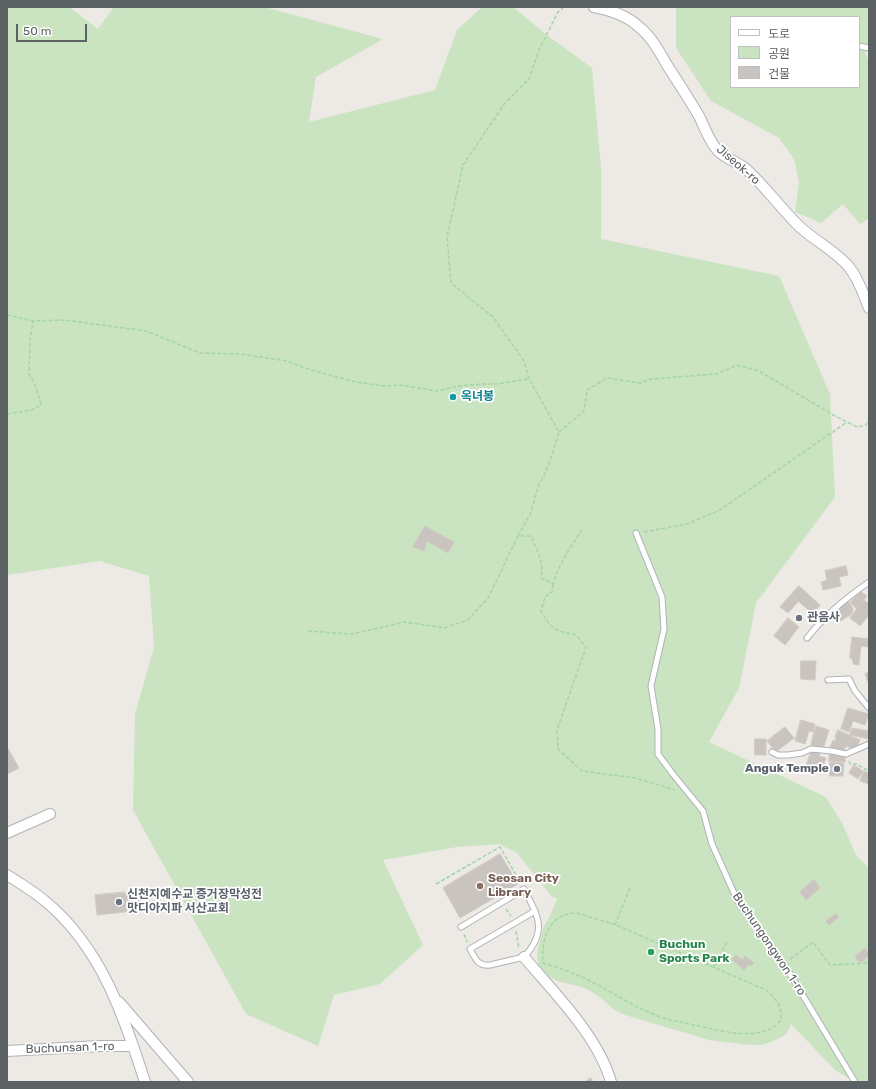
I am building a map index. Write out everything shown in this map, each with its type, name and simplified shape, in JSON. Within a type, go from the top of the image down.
[{"type":"street","name":"Jiseok-ro","points":[[594,7],[621,15],[647,34],[683,88],[700,118],[710,140],[718,150],[728,158],[744,167],[754,176],[778,205],[801,227],[840,258],[855,276],[869,308]]},
{"type":"street","points":[[7,833],[50,814]]},
{"type":"street","name":"Buchunsan 1-ro","points":[[7,875],[46,901],[71,926],[90,951],[114,996],[145,1082]]},
{"type":"street","points":[[524,957],[590,1038],[601,1055],[611,1082]]},
{"type":"street","name":"Buchunsan 1-ro","points":[[114,996],[188,1082]]},
{"type":"street","name":"Buchunsan 1-ro","points":[[7,1051],[100,1046],[133,1046]]},
{"type":"lane","name":"Buchungongwon 1-ro","points":[[636,533],[662,597],[664,629],[651,686],[658,729],[658,754],[703,811],[712,844],[738,902],[784,964],[855,1082]]},
{"type":"lane","points":[[807,638],[818,623],[834,608],[869,582]]},
{"type":"lane","points":[[828,680],[849,679],[855,691],[869,708]]},
{"type":"lane","points":[[772,752],[778,755],[788,755],[802,753],[811,749],[846,754],[869,744]]},
{"type":"lane","points":[[461,927],[524,889],[535,911],[540,925],[533,946],[524,957],[485,966],[477,961],[470,948],[535,911]]},
{"type":"path","points":[[559,432],[529,379],[524,361],[493,316],[451,283],[447,237],[463,165],[505,103],[529,79],[539,50],[558,12],[564,7]]},
{"type":"path","points":[[7,315],[33,321],[65,320],[146,331],[200,353],[241,354],[286,361],[311,370],[356,382],[383,386],[400,385],[436,391],[459,386],[497,384],[529,379]]},
{"type":"path","points":[[7,414],[32,410],[41,405],[36,387],[29,374],[30,341],[33,321]]},
{"type":"path","points":[[308,631],[351,634],[405,622],[444,628],[468,620],[488,598],[531,512],[539,484],[544,476],[559,432],[584,411],[587,390],[607,378],[640,383],[651,379],[716,374],[737,365],[759,371],[847,422],[857,426],[866,425],[869,418]]},
{"type":"path","points":[[636,533],[687,524],[720,510],[847,422]]},
{"type":"path","points":[[582,530],[569,549],[557,571],[552,592],[545,597],[541,611],[549,624],[559,631],[576,635],[586,647],[557,730],[558,750],[582,771],[636,778],[689,794]]},
{"type":"path","points":[[518,536],[531,536],[540,555],[542,567],[540,578],[553,584]]},
{"type":"path","points":[[849,753],[848,761],[850,764],[856,764],[869,771]]},
{"type":"path","points":[[436,884],[500,847],[524,889]]},
{"type":"path","points":[[615,925],[630,888]]},
{"type":"path","points":[[502,902],[514,923],[519,950],[524,957]]},
{"type":"path","points":[[577,913],[615,925],[758,986],[771,994],[777,1002],[781,1020],[778,1024],[764,1031],[743,1034],[731,1033],[663,1018],[644,1010],[579,975],[543,963],[542,953],[545,936],[552,923],[562,916],[577,913]]},
{"type":"path","points":[[461,927],[470,948]]},
{"type":"path","points":[[714,967],[728,940]]},
{"type":"path","points":[[784,964],[813,942],[830,965],[869,963]]},
{"type":"green space","points":[[7,7],[69,7],[98,29],[114,7],[264,7],[383,39],[316,77],[309,122],[435,90],[457,30],[482,7],[513,7],[547,35],[592,68],[601,168],[601,239],[779,276],[830,394],[835,497],[756,603],[739,688],[709,742],[826,797],[842,823],[856,855],[869,868],[869,1082],[855,1082],[835,1070],[791,1024],[784,1036],[762,1045],[749,1045],[709,1040],[625,1015],[613,1009],[590,991],[581,987],[557,981],[544,974],[539,969],[537,956],[538,948],[544,926],[557,899],[552,897],[517,853],[499,844],[457,847],[383,860],[423,945],[380,984],[334,995],[318,1046],[246,1014],[133,810],[135,714],[154,647],[149,576],[100,561],[7,575]]},
{"type":"green space","points":[[676,7],[869,7],[869,49],[865,53],[869,61],[869,218],[860,224],[843,204],[821,223],[795,212],[799,182],[794,159],[779,138],[711,101],[676,48]]},
{"type":"building","points":[[425,526],[454,542],[448,553],[427,541],[424,551],[413,547]]},
{"type":"building","points":[[846,566],[848,575],[839,577],[841,586],[823,590],[821,582],[827,580],[825,571]]},
{"type":"building","points":[[799,586],[820,605],[813,614],[791,595]]},
{"type":"building","points":[[860,591],[867,596],[857,609],[850,603]]},
{"type":"building","points":[[791,595],[798,602],[788,613],[780,607]]},
{"type":"building","points":[[864,600],[869,604],[869,615],[860,626],[850,618]]},
{"type":"building","points":[[848,601],[853,609],[852,614],[837,623],[830,612]]},
{"type":"building","points":[[788,618],[799,627],[785,645],[774,636]]},
{"type":"building","points":[[852,637],[869,639],[869,647],[861,646],[859,665],[853,664],[852,659],[850,658]]},
{"type":"building","points":[[801,661],[816,661],[815,680],[801,679]]},
{"type":"building","points":[[869,672],[869,685],[865,674]]},
{"type":"building","points":[[848,708],[869,714],[865,725],[853,721],[849,732],[841,729]]},
{"type":"building","points":[[801,720],[815,724],[813,732],[809,731],[805,744],[795,741]]},
{"type":"building","points":[[816,726],[829,730],[823,749],[811,745]]},
{"type":"building","points":[[785,727],[794,738],[776,752],[767,741]]},
{"type":"building","points":[[852,728],[869,731],[869,739],[850,735]]},
{"type":"building","points":[[838,730],[860,740],[856,750],[846,746],[843,752],[830,747],[833,740],[835,741]]},
{"type":"building","points":[[755,739],[766,739],[766,755],[755,755]]},
{"type":"building","points":[[7,747],[19,768],[7,774]]},
{"type":"building","points":[[812,750],[820,753],[819,756],[826,758],[821,771],[806,766]]},
{"type":"building","points":[[830,753],[843,754],[843,756],[845,756],[845,762],[829,761]]},
{"type":"building","name":"Anguk Temple","points":[[830,762],[844,763],[843,776],[830,776]]},
{"type":"building","points":[[854,765],[863,771],[858,779],[849,773]]},
{"type":"building","points":[[864,771],[869,773],[869,784],[860,781]]},
{"type":"building","name":"Seosan City Library","points":[[500,854],[518,884],[460,918],[443,888]]},
{"type":"building","points":[[814,880],[820,888],[806,900],[800,892]]},
{"type":"building","name":"신천지예수교 증거장막성전 맛디아지파 서산교회","points":[[141,891],[142,910],[97,915],[95,895]]},
{"type":"building","points":[[836,914],[839,917],[829,925],[826,921]]},
{"type":"building","points":[[865,948],[869,953],[869,956],[860,963],[855,957]]},
{"type":"building","points":[[736,955],[742,960],[745,956],[754,963],[751,966],[749,964],[744,970],[732,960]]},
{"type":"building","points":[[591,1078],[593,1082],[585,1082]]},
{"type":"place","name":"옥녀봉","points":[[453,397]]},
{"type":"place","name":"관음사","points":[[799,618]]},
{"type":"place","name":"Anguk Temple","points":[[837,769]]},
{"type":"place","name":"Seosan City Library","points":[[480,886]]},
{"type":"place","name":"신천지예수교 증거장막성전 맛디아지파 서산교회","points":[[119,902]]},
{"type":"place","name":"Buchun Sports Park","points":[[651,952]]}]
